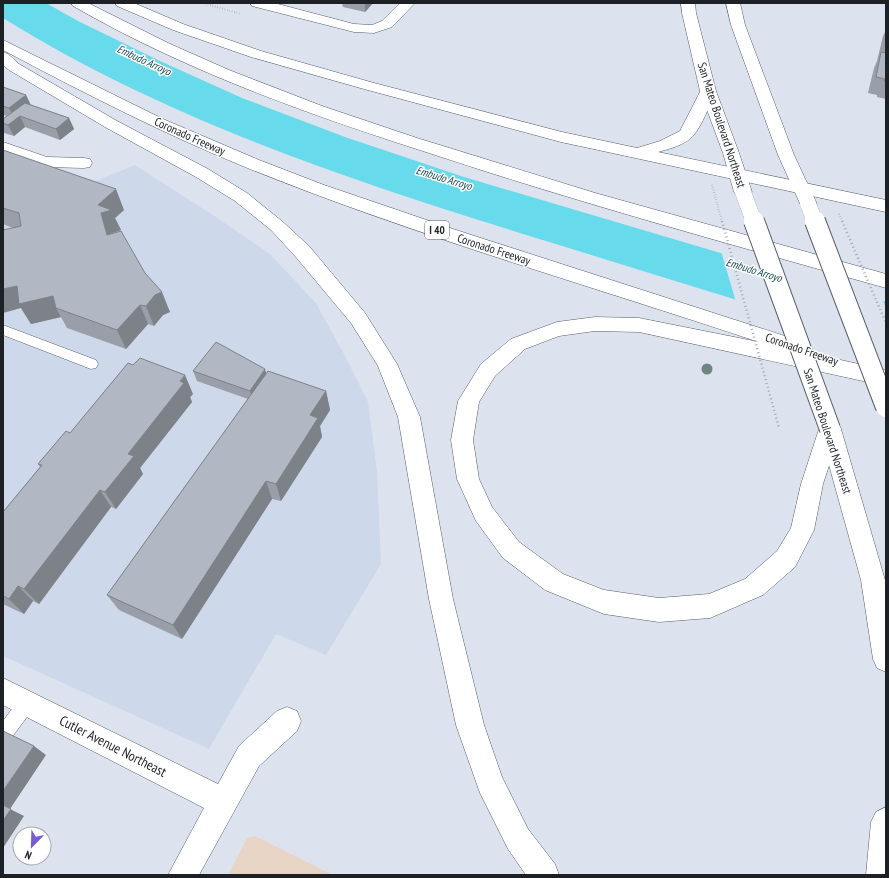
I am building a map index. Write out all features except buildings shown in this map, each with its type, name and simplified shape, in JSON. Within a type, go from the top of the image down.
[{"type":"main road","points":[[78,3],[197,62],[259,88],[346,121],[581,195],[886,282]]},
{"type":"main road","points":[[122,3],[178,27],[256,54],[369,86],[554,135],[637,153],[740,183],[805,196],[886,206]]},
{"type":"main road","points":[[257,3],[354,28],[374,29],[387,24],[398,15],[408,3]]},
{"type":"main road","name":"San Mateo Boulevard Northeast","points":[[688,3],[689,13],[708,92],[830,429],[873,580],[886,659]]},
{"type":"main road","points":[[733,3],[738,25],[786,155],[805,196],[886,407]]},
{"type":"main road","name":"Coronado Freeway","points":[[3,44],[95,92],[186,135],[252,163],[377,210],[502,252],[661,302],[886,378]]},
{"type":"main road","points":[[3,57],[14,67],[111,124],[202,173],[241,197],[277,226],[302,251],[358,318],[387,364],[409,417],[441,599],[470,724],[490,783],[518,839],[544,875]]},
{"type":"main road","points":[[637,153],[666,145],[686,134],[708,92]]},
{"type":"main road","points":[[3,147],[45,162],[84,163]]},
{"type":"main road","points":[[830,429],[812,484],[802,530],[786,559],[754,587],[710,606],[659,610],[604,602],[554,582],[511,550],[484,514],[468,479],[462,440],[469,401],[488,370],[518,344],[557,329],[595,324],[639,325],[886,378]]},
{"type":"main road","name":"Cutler Avenue Northeast","points":[[3,691],[223,802]]},
{"type":"main road","points":[[188,873],[223,802],[249,756],[287,721]]},
{"type":"main road","points":[[881,875],[886,822]]},
{"type":"lane","points":[[3,330],[90,364]]},
{"type":"lane","points":[[3,735],[27,703]]},
{"type":"path","points":[[712,185],[779,428]]},
{"type":"path","points":[[839,214],[886,323]]},
{"type":"shaded area","points":[[3,163],[75,189],[135,165],[216,217],[270,254],[316,303],[368,402],[377,471],[381,564],[326,655],[276,634],[209,749],[3,656]]},
{"type":"shaded area","points":[[255,836],[333,875],[228,875],[247,838]]},
{"type":"water","name":"Embudo Arroyo","points":[[3,3],[46,3],[78,21],[160,61],[242,98],[345,137],[464,177],[886,302],[886,346],[476,219],[267,147],[132,89],[67,55],[3,18]]},
{"type":"pier","points":[[721,251],[882,299],[886,308],[886,348],[736,302]]}]
